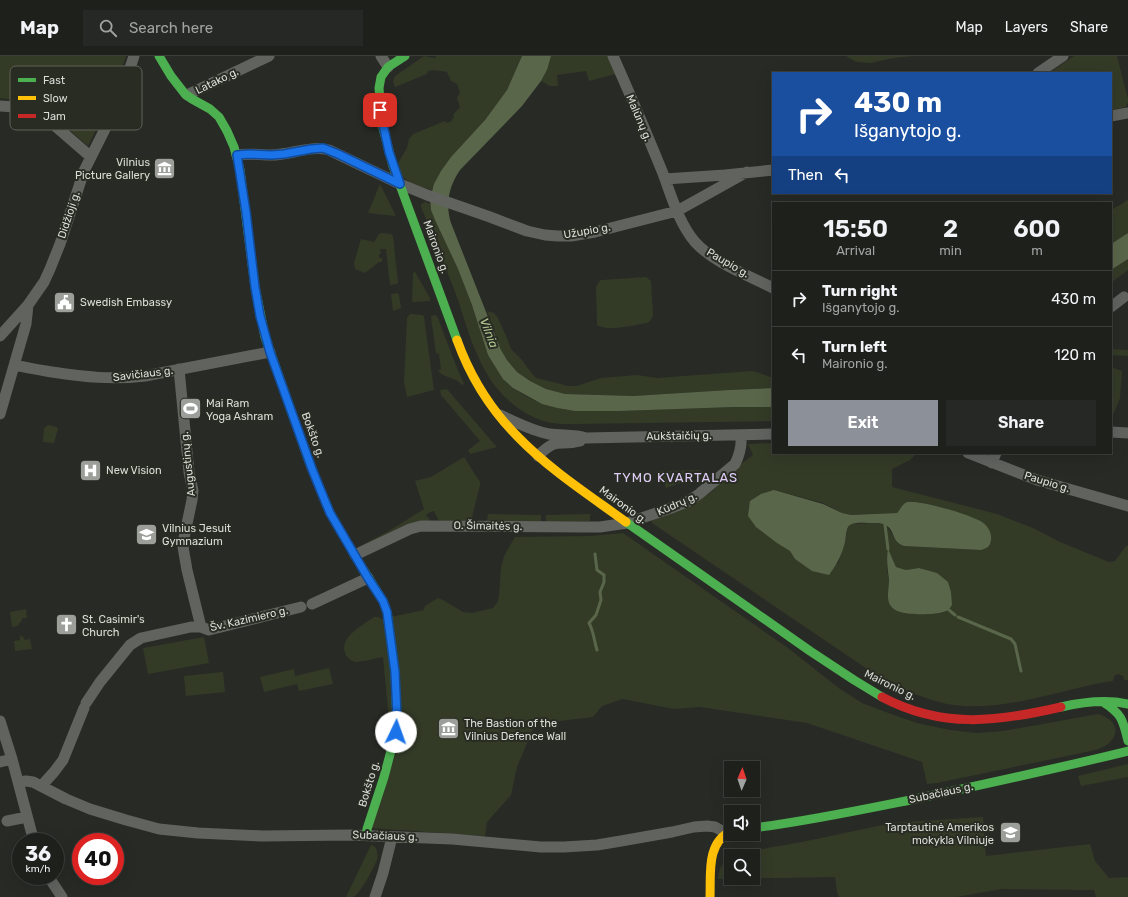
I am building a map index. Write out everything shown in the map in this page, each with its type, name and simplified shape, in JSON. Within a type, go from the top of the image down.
[{"type":"main road","name":"Bokšto g.","points":[[159,56],[180,88],[187,95],[214,112],[226,130],[237,155],[256,294],[260,316],[270,352],[318,486],[330,513],[383,601],[387,612],[395,672],[397,716],[396,732],[384,777],[367,829],[367,836]]},
{"type":"main road","points":[[388,66],[405,56]]},
{"type":"main road","name":"Maironio g.","points":[[388,66],[380,83],[379,97],[382,124],[389,152],[465,360],[478,384],[499,414],[517,436],[538,456],[627,523],[854,681],[877,695],[932,716],[950,720],[966,721],[1000,720],[1080,703],[1118,701],[1128,704]]},
{"type":"main road","points":[[1103,702],[1118,712],[1122,718],[1128,742]]},
{"type":"main road","name":"Subačiaus g.","points":[[760,827],[815,819],[1001,781],[1128,752]]},
{"type":"main road","points":[[710,897],[713,854],[715,846],[724,836]]},
{"type":"street","name":"Didžioji g.","points":[[131,66],[134,56]]},
{"type":"street","name":"Latako g.","points":[[187,95],[269,56]]},
{"type":"street","points":[[381,56],[388,66]]},
{"type":"street","name":"Malūnų g.","points":[[613,56],[665,179]]},
{"type":"street","points":[[1039,72],[1063,56]]},
{"type":"street","points":[[0,106],[10,107]]},
{"type":"street","points":[[1112,116],[1127,113]]},
{"type":"street","points":[[60,130],[90,157]]},
{"type":"street","name":"Didžioji g.","points":[[0,336],[28,305],[44,282],[60,244],[84,171],[104,130]]},
{"type":"street","points":[[237,155],[284,154],[323,148],[400,184]]},
{"type":"street","name":"Užupio g.","points":[[665,179],[772,170]]},
{"type":"street","name":"Užupio g.","points":[[400,184],[527,231],[545,235],[571,236],[595,232],[677,211],[747,172]]},
{"type":"street","points":[[665,179],[677,211]]},
{"type":"street","name":"Paupio g.","points":[[677,211],[687,232],[705,251],[730,267],[772,288]]},
{"type":"street","points":[[1112,306],[1124,297]]},
{"type":"street","name":"Didžioji g.","points":[[0,414],[3,390],[15,365],[26,324],[28,305]]},
{"type":"street","name":"Savičiaus g.","points":[[15,365],[25,368],[73,375],[109,379],[130,378],[270,352]]},
{"type":"street","name":"Augustinų g.","points":[[179,369],[189,472],[193,491],[183,547],[201,627]]},
{"type":"street","name":"Aukštaičių g.","points":[[499,414],[548,433],[578,435],[586,438],[772,434]]},
{"type":"street","points":[[1112,432],[1128,433]]},
{"type":"street","points":[[527,445],[538,436],[548,433]]},
{"type":"street","name":"Kūdrų g.","points":[[627,523],[687,502],[704,491],[735,464],[741,449],[741,435]]},
{"type":"street","name":"Aukštaičių g.","points":[[538,456],[552,444],[578,442],[586,438]]},
{"type":"street","name":"Paupio g.","points":[[973,454],[994,458],[1037,480],[1128,506]]},
{"type":"street","name":"O. Šimaitės g.","points":[[355,554],[410,529],[421,526],[600,527],[627,523]]},
{"type":"street","name":"Šv. Kazimiero g.","points":[[43,787],[45,782],[63,760],[85,706],[100,682],[130,645],[135,641],[150,635],[191,627],[201,627],[210,630],[306,606],[368,578]]},
{"type":"street","points":[[0,721],[12,759],[31,833]]},
{"type":"street","points":[[0,762],[12,759]]},
{"type":"street","points":[[18,782],[33,782],[43,787]]},
{"type":"street","name":"Subačiaus g.","points":[[43,787],[90,809],[146,826],[198,833],[262,836],[350,835],[452,839],[541,847],[569,847],[597,845],[694,827],[707,826],[724,830]]},
{"type":"street","points":[[7,821],[27,817]]},
{"type":"street","points":[[373,896],[383,873],[392,837]]},
{"type":"street","points":[[54,885],[62,897]]},
{"type":"shaded area","points":[[0,56],[126,56],[123,66],[10,66],[10,99],[0,98]]},
{"type":"shaded area","points":[[424,56],[434,58],[437,56],[522,56],[507,90],[485,120],[451,157],[439,175],[432,190],[416,186],[402,177],[398,163],[407,148],[409,139],[413,134],[445,121],[447,123],[452,121],[454,118],[453,115],[460,107],[457,98],[460,92],[457,84],[451,81],[447,72],[435,70],[430,70],[427,74],[395,87],[393,81],[395,76]]},
{"type":"shaded area","points":[[551,56],[608,56],[616,74],[589,81],[586,71],[557,75],[558,86],[550,86],[541,81],[547,70]]},
{"type":"shaded area","points":[[846,56],[914,56],[893,58],[871,63],[856,62]]},
{"type":"shaded area","points":[[1074,56],[1117,56],[1128,99],[1126,107],[1112,110],[1112,72],[1050,72]]},
{"type":"shaded area","points":[[70,130],[96,130],[88,146]]},
{"type":"shaded area","points":[[380,184],[395,214],[395,216],[368,213]]},
{"type":"shaded area","points":[[1128,200],[1128,233],[1112,243],[1112,209]]},
{"type":"shaded area","points":[[425,202],[430,204],[435,220],[458,269],[472,305],[488,355],[513,388],[542,404],[575,411],[772,407],[772,421],[562,424],[543,421],[521,410],[502,395],[482,365],[421,204]]},
{"type":"shaded area","points":[[379,234],[391,234],[393,236],[397,284],[390,285],[386,249],[380,249],[381,254],[379,254],[379,258],[382,258],[382,262],[379,262],[365,273],[355,269],[354,263],[361,239],[374,242]]},
{"type":"shaded area","points":[[1128,259],[1128,270],[1112,282],[1112,269]]},
{"type":"shaded area","points":[[415,272],[430,298],[430,301],[412,301],[413,273]]},
{"type":"shaded area","points":[[646,277],[651,281],[653,316],[650,321],[647,323],[614,328],[597,325],[596,287],[601,280]]},
{"type":"shaded area","points":[[398,293],[401,308],[393,311],[391,294]]},
{"type":"shaded area","points":[[487,311],[494,313],[498,318],[511,349],[536,378],[566,386],[577,386],[601,378],[637,375],[657,378],[751,371],[772,378],[772,388],[633,396],[564,394],[546,389],[517,372],[501,350]]},
{"type":"shaded area","points":[[410,314],[423,315],[424,317],[434,390],[407,397],[404,382],[407,318]]},
{"type":"shaded area","points":[[436,315],[464,384],[462,385],[458,381],[443,375],[438,371],[441,369],[439,354],[436,353],[431,317]]},
{"type":"shaded area","points":[[1112,349],[1128,350],[1128,356],[1112,355]]},
{"type":"shaded area","points":[[1112,367],[1122,371],[1120,398],[1114,413],[1112,413]]},
{"type":"shaded area","points":[[447,389],[497,447],[470,454],[468,450],[480,441],[441,395],[440,390]]},
{"type":"shaded area","points":[[48,425],[57,427],[58,429],[54,443],[43,442],[44,428]]},
{"type":"shaded area","points":[[772,443],[772,454],[916,454],[910,460],[892,469],[892,487],[997,514],[1033,528],[1060,542],[1109,562],[1115,561],[1128,545],[1128,680],[1124,680],[1123,676],[1118,674],[1114,676],[1113,681],[1031,699],[989,706],[968,706],[947,704],[925,698],[903,689],[876,675],[652,523],[654,517],[694,503],[711,492],[734,469],[753,455],[748,444]],"holes":[[[774,490],[823,503],[842,513],[851,515],[897,513],[904,503],[909,502],[917,502],[939,507],[975,519],[981,550],[904,546],[894,538],[887,526],[875,523],[851,524],[848,527],[838,564],[795,559],[790,551]],[[888,550],[896,567],[906,570],[919,568],[937,573],[944,612],[932,614],[901,613],[888,597]]]},
{"type":"shaded area","points":[[464,457],[480,482],[471,521],[439,521],[434,511],[430,512],[426,515],[430,520],[430,523],[359,549],[358,547],[387,532],[424,509],[415,481],[431,477]]},
{"type":"shaded area","points":[[701,470],[683,482],[666,488],[660,471]]},
{"type":"shaded area","points":[[488,514],[541,515],[541,522],[487,521]]},
{"type":"shaded area","points":[[590,514],[590,521],[546,522],[546,515]]},
{"type":"shaded area","points":[[623,533],[788,648],[840,689],[862,703],[917,723],[950,730],[977,733],[1003,731],[1098,714],[1109,719],[1113,723],[1115,727],[1114,737],[1101,748],[927,784],[922,762],[807,723],[700,707],[674,709],[622,699],[602,706],[593,717],[535,724],[517,767],[511,795],[487,822],[485,836],[371,828],[405,726],[389,720],[383,657],[355,662],[347,656],[344,649],[345,643],[352,633],[374,617],[379,617],[381,619],[424,610],[425,606],[438,598],[463,612],[472,613],[493,608],[497,603],[499,596],[501,567],[504,556],[515,537],[590,536]]},
{"type":"shaded area","points":[[26,609],[27,618],[23,618],[18,626],[12,627],[10,612]]},
{"type":"shaded area","points":[[20,635],[25,640],[30,639],[32,649],[15,651],[14,641],[20,640]]},
{"type":"shaded area","points":[[204,637],[209,663],[148,674],[143,648]]},
{"type":"shaded area","points":[[329,668],[333,684],[299,691],[297,684],[264,692],[260,677],[294,669],[295,676]]},
{"type":"shaded area","points":[[223,672],[225,692],[186,696],[184,676]]},
{"type":"shaded area","points":[[1128,764],[1128,777],[1081,786],[1078,776]]},
{"type":"shaded area","points":[[983,817],[986,856],[1090,844],[1095,861],[1109,878],[1128,877],[1128,897],[1096,897],[1094,890],[1001,889],[957,897],[839,897],[835,877],[760,878],[760,850],[892,823]]},
{"type":"shaded area","points":[[371,845],[376,849],[377,860],[360,891],[353,897],[346,897]]},
{"type":"shaded area","points":[[724,864],[724,879],[718,879],[719,872]]},
{"type":"water","name":"Vilnia","points":[[522,56],[551,56],[547,70],[541,81],[522,106],[460,170],[453,182],[449,195],[448,209],[451,223],[501,350],[517,372],[546,389],[565,394],[633,396],[772,388],[772,407],[575,411],[542,404],[513,388],[503,379],[488,355],[472,305],[458,269],[431,210],[430,199],[434,184],[441,171],[451,157],[485,120],[507,90]]},
{"type":"water","points":[[1128,233],[1128,259],[1112,269],[1112,243]]},
{"type":"water","points":[[774,490],[823,504],[842,513],[851,515],[897,513],[907,502],[933,505],[957,512],[982,522],[990,532],[991,542],[988,547],[981,550],[904,546],[895,539],[889,528],[883,524],[854,523],[849,526],[846,532],[841,555],[829,575],[812,571],[795,559],[790,551],[756,527],[748,516],[750,501],[761,494]]},
{"type":"water","points":[[888,549],[896,567],[906,570],[919,568],[937,573],[948,582],[951,592],[952,605],[950,608],[946,611],[934,614],[909,614],[892,608],[888,596]]},
{"type":"waterway","points":[[885,525],[888,549]]},
{"type":"waterway","points":[[595,554],[597,570],[604,575],[604,582],[600,592],[601,600],[596,615],[589,623],[597,650]]},
{"type":"waterway","points":[[949,610],[955,615]]},
{"type":"waterway","points":[[958,617],[1011,639],[1015,644],[1021,671]]},
{"type":"traffic: fast","points":[[159,56],[171,76],[185,94],[210,109],[219,117],[234,147],[240,170],[255,287],[265,337],[311,467]]},
{"type":"traffic: fast","points":[[405,56],[388,67],[381,77],[379,88],[382,124],[393,166],[457,340]]},
{"type":"traffic: fast","points":[[626,522],[810,651],[882,697]]},
{"type":"traffic: fast","points":[[363,569],[383,601],[387,612],[395,672],[397,724],[384,777],[367,829],[367,836]]},
{"type":"traffic: fast","points":[[1061,707],[1094,702],[1119,702],[1128,704]]},
{"type":"traffic: fast","points":[[1103,702],[1114,710],[1121,718],[1128,741]]},
{"type":"traffic: fast","points":[[760,827],[920,798],[1128,751]]},
{"type":"traffic: slow","points":[[457,340],[468,367],[482,392],[508,427],[530,449],[556,471],[626,522]]},
{"type":"traffic: slow","points":[[710,897],[710,869],[714,851],[717,843],[724,835]]},
{"type":"traffic: jam","points":[[311,467],[330,513],[363,569]]},
{"type":"traffic: jam","points":[[882,697],[904,707],[926,714],[970,720],[1014,716],[1061,707]]},
{"type":"place","name":"Vilnius Picture Gallery","points":[[165,168]]},
{"type":"place","name":"Swedish Embassy","points":[[64,302]]},
{"type":"place","name":"Mai Ram Yoga Ashram","points":[[191,409]]},
{"type":"place","name":"New Vision","points":[[90,470]]},
{"type":"place","name":"Vilnius Jesuit Gymnazium","points":[[146,534]]},
{"type":"place","name":"St. Casimir's Church","points":[[67,625]]},
{"type":"place","name":"The Bastion of the Vilnius Defence Wall","points":[[448,729]]},
{"type":"place","name":"Tarptautinė Amerikos mokykla Vilniuje","points":[[1010,833]]},
{"type":"district","name":"TYMO KVARTALAS","points":[[676,477]]},
{"type":"route","points":[[380,110],[389,152],[400,184],[323,148],[284,154],[237,155],[246,212],[255,287],[265,337],[312,469],[330,513],[383,601],[387,612],[395,672],[397,716],[396,732]]}]
